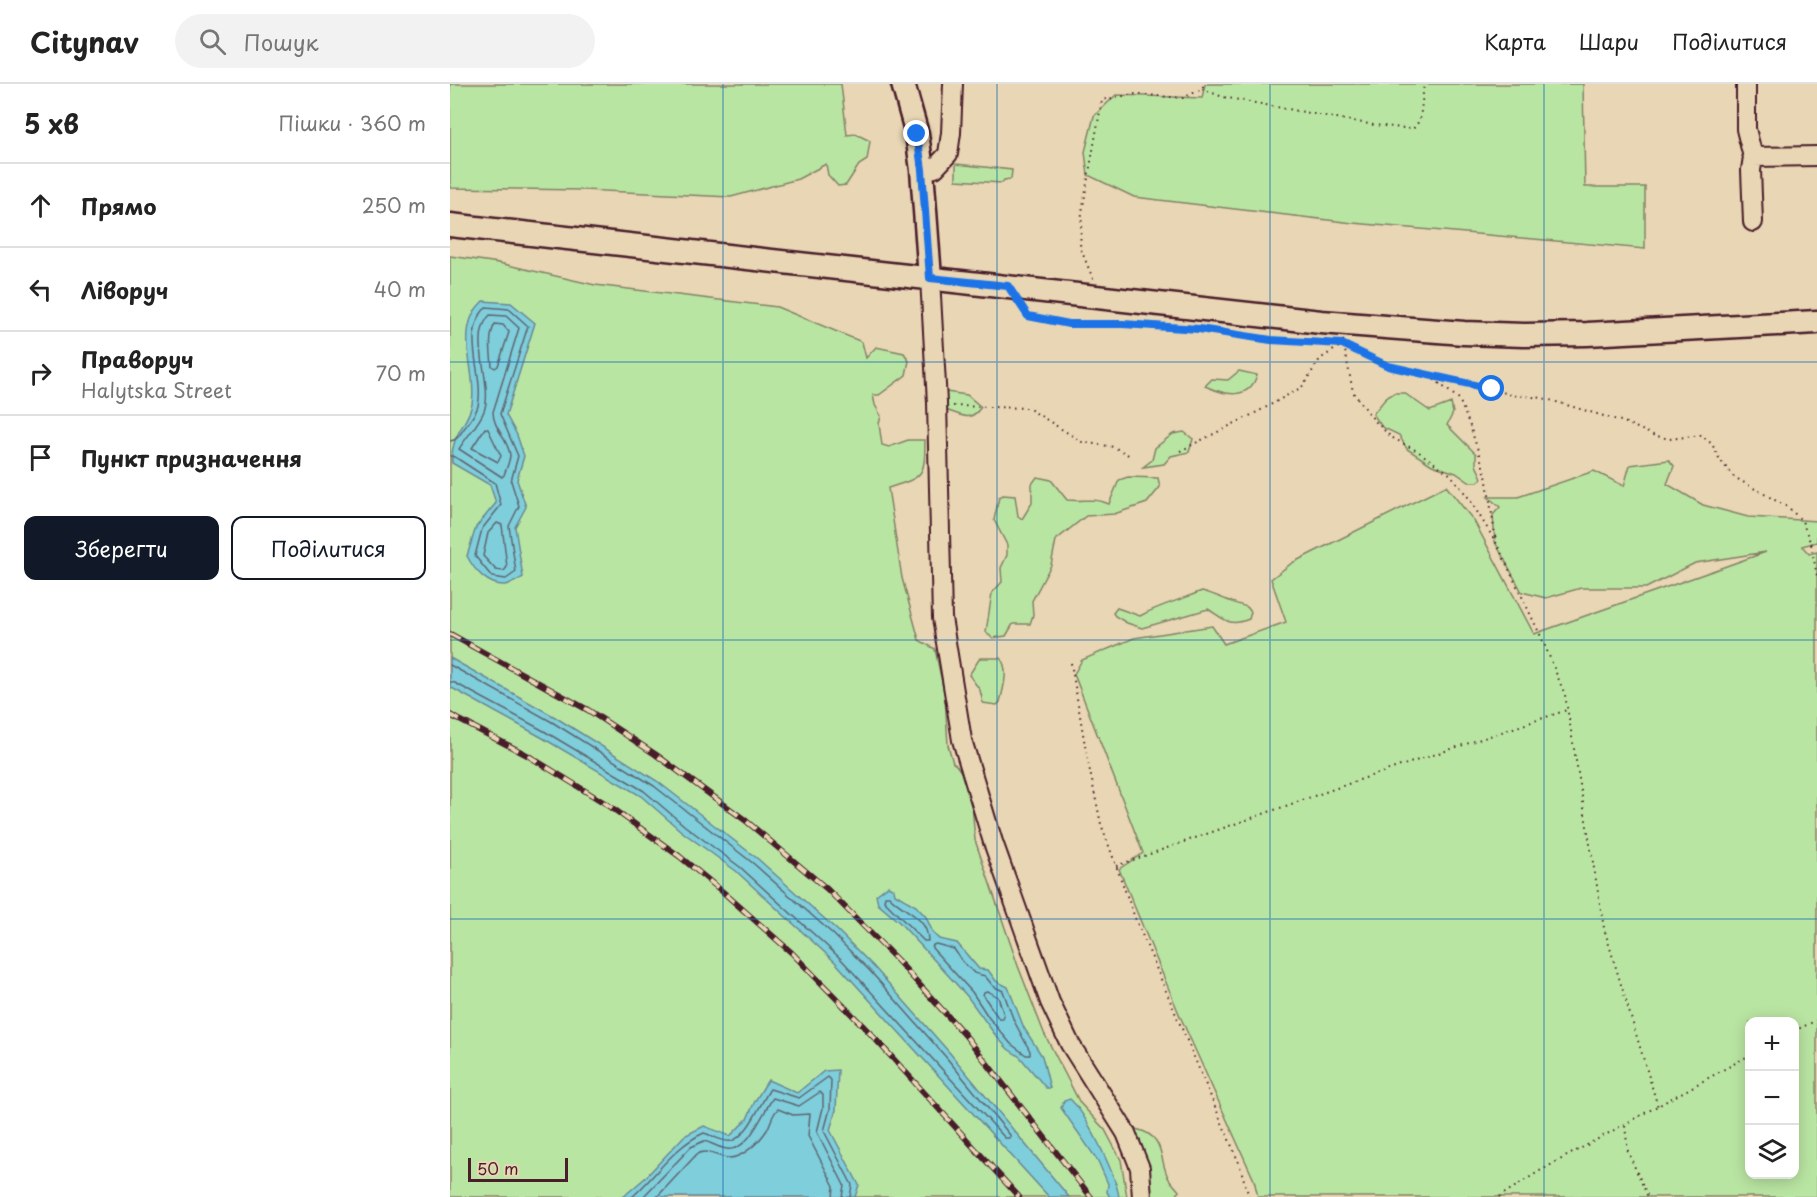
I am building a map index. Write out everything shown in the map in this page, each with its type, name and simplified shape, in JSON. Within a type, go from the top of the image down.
[{"type":"main road","points":[[903,84],[917,134],[930,278]]},
{"type":"main road","points":[[450,225],[1090,296],[1343,334],[1587,334],[1817,322]]},
{"type":"street","points":[[922,170],[935,168],[948,154],[953,84]]},
{"type":"street","points":[[1746,84],[1746,129],[1753,157],[1751,170],[1753,222]]},
{"type":"street","points":[[1753,157],[1817,156]]},
{"type":"street","points":[[930,278],[937,403],[942,618],[962,740],[993,842],[1050,1002],[1070,1044],[1126,1133],[1140,1168],[1142,1197]]},
{"type":"path","points":[[1090,296],[1093,278],[1080,247],[1082,212],[1102,100],[1134,94],[1183,98],[1202,89],[1204,84]]},
{"type":"path","points":[[1202,89],[1223,97],[1374,125],[1413,129],[1420,120],[1424,84]]},
{"type":"path","points":[[1008,286],[1028,316],[1069,324],[1123,324],[1199,329],[1271,340],[1343,334],[1388,366],[1468,382],[1512,395],[1543,398],[1624,422],[1653,435],[1669,439],[1701,435],[1712,444],[1720,460],[1734,477],[1789,508],[1802,521],[1811,544],[1817,576]]},
{"type":"path","points":[[1180,451],[1302,387],[1320,359],[1343,334]]},
{"type":"path","points":[[1343,334],[1353,393],[1391,437],[1419,452],[1451,475],[1468,497],[1497,544],[1565,695],[1604,928],[1658,1107]]},
{"type":"path","points":[[1431,376],[1459,399],[1486,475],[1497,544]]},
{"type":"path","points":[[937,403],[959,407],[1028,408],[1082,442],[1114,447],[1132,457]]},
{"type":"path","points":[[1811,544],[1817,542]]},
{"type":"path","points":[[1071,663],[1101,824],[1135,918],[1239,1163],[1249,1197]]},
{"type":"path","points":[[1116,866],[1362,779],[1568,710]]},
{"type":"path","points":[[1799,1029],[1817,1020]]},
{"type":"path","points":[[1498,1197],[1538,1172],[1625,1126],[1745,1057]]},
{"type":"path","points":[[1625,1126],[1628,1152],[1648,1197]]},
{"type":"green space","points":[[450,84],[841,84],[847,135],[856,134],[870,141],[867,160],[859,165],[846,185],[838,186],[828,175],[826,164],[798,179],[731,197],[583,190],[450,188]]},
{"type":"green space","points":[[1205,84],[1583,84],[1585,187],[1645,187],[1645,249],[1353,223],[1134,197],[1088,175],[1085,152],[1094,116],[1116,95],[1202,98]]},
{"type":"green space","points":[[956,164],[1012,170],[1011,179],[1004,180],[1002,183],[956,180]]},
{"type":"green space","points":[[450,256],[499,263],[595,285],[777,307],[862,342],[866,358],[876,347],[904,353],[909,361],[906,375],[879,395],[873,395],[881,416],[879,424],[882,445],[889,447],[908,440],[925,440],[923,469],[920,474],[909,481],[888,488],[902,578],[919,640],[935,649],[945,697],[948,745],[953,763],[962,773],[972,805],[975,840],[1018,966],[1044,1033],[1080,1103],[1105,1130],[1121,1160],[1127,1197],[450,1197]]},
{"type":"green space","points":[[1239,371],[1257,375],[1248,389],[1242,392],[1236,394],[1220,392],[1205,386],[1212,379],[1228,380]]},
{"type":"green space","points":[[946,392],[967,395],[981,407],[969,416],[946,410],[943,397]]},
{"type":"green space","points":[[1394,393],[1404,393],[1430,411],[1451,403],[1453,413],[1447,425],[1476,454],[1476,465],[1482,478],[1478,482],[1469,482],[1456,473],[1432,465],[1407,449],[1399,435],[1382,427],[1373,414],[1386,398]]},
{"type":"green space","points":[[1184,432],[1193,439],[1189,452],[1171,456],[1164,464],[1143,467],[1152,460],[1155,448],[1173,434]]},
{"type":"green space","points":[[1669,460],[1674,466],[1667,484],[1703,505],[1748,517],[1817,521],[1817,542],[1802,546],[1809,554],[1817,552],[1817,1197],[1258,1197],[1254,1180],[1180,1016],[1119,869],[1143,853],[1074,674],[1082,660],[1134,638],[1212,626],[1224,644],[1286,622],[1271,579],[1292,563],[1446,486],[1474,521],[1534,634],[1766,552],[1695,563],[1646,588],[1581,588],[1546,598],[1522,592],[1495,542],[1493,515],[1500,507],[1488,497],[1518,497],[1594,471],[1624,486],[1630,465]]},
{"type":"green space","points":[[1037,477],[1051,480],[1067,500],[1093,500],[1109,504],[1119,480],[1128,477],[1158,478],[1160,487],[1147,503],[1114,514],[1086,516],[1056,540],[1051,565],[1032,601],[1033,615],[1030,624],[1013,624],[1006,636],[992,638],[986,632],[992,593],[1002,582],[1001,568],[1007,555],[1007,545],[994,520],[999,497],[1015,496],[1018,516],[1022,519],[1032,503],[1032,484]]},
{"type":"green space","points":[[1202,591],[1247,607],[1251,612],[1249,619],[1232,622],[1208,609],[1142,628],[1127,623],[1113,613],[1117,608],[1140,616]]},
{"type":"green space","points":[[980,658],[1000,658],[1005,668],[1005,679],[1000,702],[997,705],[983,703],[980,690],[969,675]]},
{"type":"green space","points":[[1136,1129],[1146,1132],[1157,1143],[1169,1179],[1179,1191],[1176,1197],[1149,1197],[1134,1131]]},
{"type":"water","points":[[483,301],[511,303],[535,323],[506,415],[517,435],[524,456],[517,480],[526,507],[515,527],[523,577],[505,585],[487,580],[467,556],[476,527],[496,503],[490,485],[452,463],[456,437],[472,404],[468,349],[469,327],[473,314]]},
{"type":"water","points":[[450,658],[555,717],[657,781],[758,859],[837,930],[874,967],[949,1052],[1069,1197],[1049,1197],[835,962],[736,871],[681,831],[641,796],[450,687]]},
{"type":"water","points":[[888,886],[894,889],[895,894],[916,906],[926,917],[933,933],[939,939],[957,943],[979,969],[988,970],[996,981],[1008,987],[1024,1028],[1042,1056],[1050,1088],[1046,1088],[1020,1057],[1008,1049],[967,996],[899,922],[878,904],[876,895]]},
{"type":"water","points":[[838,1070],[836,1110],[830,1130],[859,1185],[855,1197],[623,1197],[645,1178],[684,1136],[704,1126],[730,1136],[747,1119],[768,1080],[797,1093],[824,1071]]},
{"type":"water","points":[[1070,1099],[1084,1117],[1099,1145],[1119,1197],[1110,1197],[1107,1192],[1108,1184],[1098,1161],[1061,1108],[1064,1101]]},
{"type":"railway","points":[[450,634],[588,710],[655,754],[745,820],[827,889],[897,960],[965,1035],[1091,1197]]},
{"type":"railway","points":[[450,715],[527,755],[608,805],[679,856],[723,892],[792,953],[868,1031],[1019,1197]]},
{"type":"route","points":[[917,134],[930,278],[1008,286],[1028,316],[1069,324],[1123,324],[1199,329],[1271,340],[1342,344],[1388,366],[1492,389]]}]
